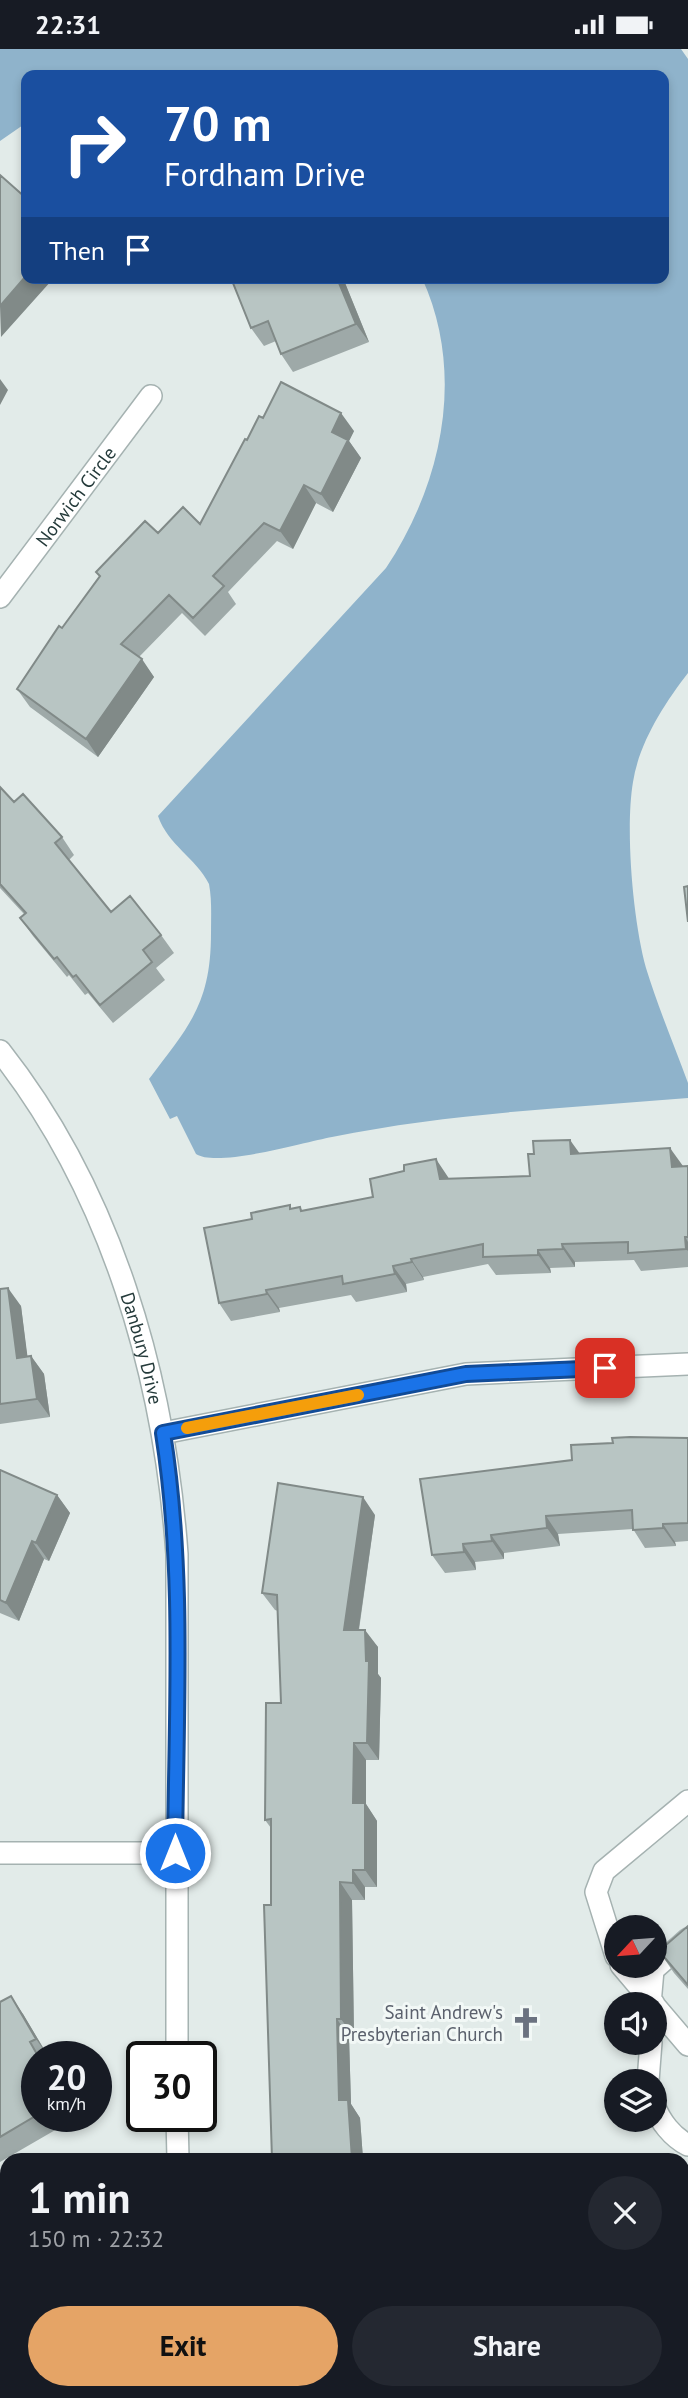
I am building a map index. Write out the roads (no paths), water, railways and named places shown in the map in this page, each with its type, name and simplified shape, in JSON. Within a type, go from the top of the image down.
[{"type":"street","name":"Norwich Circle","points":[[0,597],[151,396]]},
{"type":"street","name":"Danbury Drive","points":[[0,1051],[52,1131],[93,1208],[125,1286],[149,1366],[163,1433],[173,1495],[177,1554],[177,2041]]},
{"type":"street","points":[[163,1433],[466,1374],[688,1364]]},
{"type":"street","points":[[604,1918],[596,1892],[604,1871],[688,1801]]},
{"type":"street","points":[[0,1853],[175,1853]]},
{"type":"street","points":[[652,1992],[653,1969],[688,1939]]},
{"type":"street","points":[[632,1978],[643,1992]]},
{"type":"street","points":[[667,2020],[688,2045]]},
{"type":"street","points":[[667,2126],[677,2139],[688,2145]]},
{"type":"street","points":[[177,2132],[178,2153]]},
{"type":"water","points":[[0,49],[681,49],[688,59],[688,673],[662,711],[636,767],[631,802],[630,850],[641,948],[688,1083],[688,1098],[420,1122],[222,1158],[196,1154],[177,1116],[170,1119],[149,1079],[176,1044],[195,1013],[207,978],[211,933],[209,884],[197,866],[168,835],[158,816],[386,568],[405,535],[434,465],[442,427],[445,390],[443,352],[435,315],[424,284],[669,284],[669,70],[21,70],[21,126],[0,141]]},
{"type":"place","name":"Saint Andrew's Presbyterian Church","points":[[526,2023]]}]
